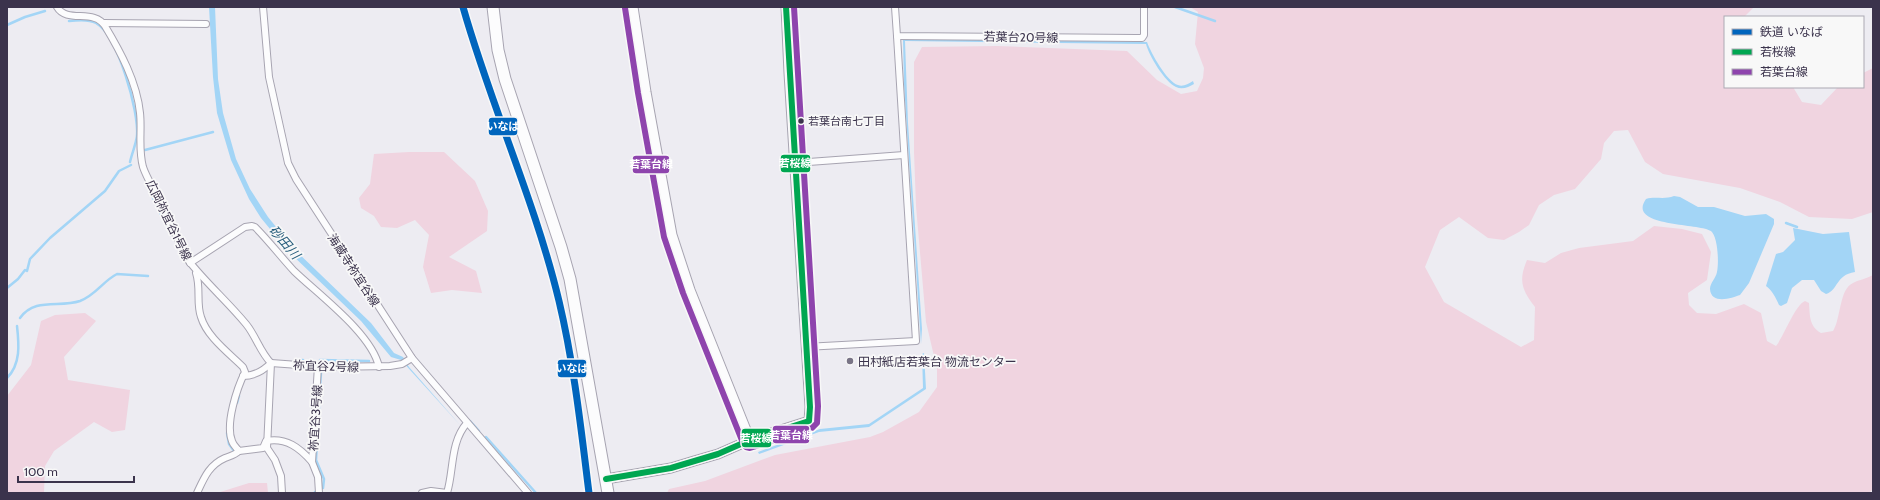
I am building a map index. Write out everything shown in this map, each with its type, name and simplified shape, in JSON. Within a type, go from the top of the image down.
[{"type":"highway","points":[[494,7],[498,50],[505,79],[561,247],[570,279],[608,493]]},
{"type":"street","points":[[57,7],[60,12],[68,16],[96,18],[103,23],[206,24]]},
{"type":"street","name":"海蔵寺祢宜谷線","points":[[263,7],[269,77],[288,163],[296,180],[412,358],[528,493]]},
{"type":"street","points":[[634,7],[646,92],[672,235],[690,290],[750,440]]},
{"type":"street","points":[[606,479],[671,468],[718,454],[750,440],[809,421],[810,407],[786,7]]},
{"type":"street","points":[[806,347],[916,342],[895,7]]},
{"type":"street","name":"若葉台20号線","points":[[897,36],[1142,38],[1144,35],[1144,7]]},
{"type":"street","name":"広岡祢宜谷1号線","points":[[103,23],[125,64],[138,98],[143,167],[190,263],[254,333],[264,356],[271,363]]},
{"type":"street","points":[[795,163],[904,155]]},
{"type":"street","points":[[190,263],[245,227],[255,227],[294,270],[361,334],[375,354],[379,366]]},
{"type":"street","points":[[195,270],[199,286],[201,317],[215,339],[244,367],[245,372],[240,382],[230,426],[232,443],[239,451]]},
{"type":"street","name":"祢宜谷2号線","points":[[271,363],[318,366],[396,366],[412,358]]},
{"type":"street","points":[[243,376],[253,376],[264,370],[271,363]]},
{"type":"street","points":[[271,363],[266,441],[267,448],[275,460],[281,476],[282,493]]},
{"type":"street","name":"祢宜谷3号線","points":[[318,366],[312,462],[318,477],[319,493]]},
{"type":"street","points":[[422,493],[431,491],[447,493],[451,481],[456,442],[460,431],[467,423]]},
{"type":"street","points":[[197,493],[210,468],[215,463],[239,451],[263,448],[266,441]]},
{"type":"street","points":[[266,441],[286,441],[305,454],[312,462]]},
{"type":"shaded area","points":[[1190,7],[1754,7],[1745,16],[1724,16],[1724,88],[1794,88],[1802,102],[1821,105],[1837,88],[1864,88],[1864,72],[1873,68],[1873,212],[1852,219],[1809,217],[1780,202],[1740,188],[1663,174],[1645,162],[1628,130],[1614,131],[1604,143],[1601,159],[1575,189],[1554,195],[1539,205],[1529,225],[1504,240],[1488,238],[1459,217],[1440,230],[1425,267],[1444,302],[1521,347],[1534,340],[1535,307],[1524,290],[1522,280],[1524,267],[1527,260],[1545,263],[1561,253],[1579,248],[1633,241],[1654,226],[1682,229],[1702,234],[1711,252],[1707,280],[1688,293],[1689,305],[1697,313],[1716,314],[1744,304],[1761,313],[1767,341],[1776,346],[1797,308],[1805,301],[1809,303],[1811,320],[1814,327],[1821,333],[1833,331],[1836,326],[1845,291],[1848,286],[1873,275],[1873,489],[1869,493],[667,493],[669,489],[705,481],[775,455],[870,437],[883,432],[919,412],[937,387],[937,369],[926,322],[916,206],[914,152],[914,62],[922,47],[997,46],[1127,51],[1157,80],[1181,94],[1197,91],[1203,78],[1204,68],[1195,44],[1198,12]]},
{"type":"shaded area","points":[[444,152],[475,181],[488,211],[487,231],[449,257],[476,271],[482,293],[452,290],[431,293],[423,267],[429,235],[415,220],[397,228],[381,227],[374,216],[361,208],[359,198],[370,184],[374,154]]},
{"type":"shaded area","points":[[85,313],[96,321],[64,357],[68,380],[130,390],[125,430],[112,432],[94,422],[54,451],[45,466],[44,493],[7,493],[7,396],[31,365],[41,321],[55,315]]},
{"type":"shaded area","points":[[249,483],[267,483],[268,493],[217,493]]},
{"type":"water","points":[[209,7],[215,7],[218,79],[223,113],[236,159],[250,189],[268,217],[294,249],[371,323],[394,353],[403,357],[409,367],[460,425],[401,360],[391,357],[361,321],[289,252],[261,218],[249,199],[231,160],[217,113],[213,77]]},
{"type":"water","points":[[906,38],[1147,42],[1152,53],[1169,79],[1182,86],[1193,81],[1194,84],[1181,88],[1176,87],[1167,80],[1150,55],[1146,44],[905,41],[908,123],[922,329],[921,344],[904,84],[903,40]]},
{"type":"water","points":[[1674,196],[1680,197],[1698,207],[1714,207],[1745,216],[1766,214],[1774,219],[1774,224],[1749,283],[1740,295],[1732,298],[1718,299],[1711,294],[1710,287],[1718,268],[1718,263],[1717,244],[1711,231],[1704,228],[1667,222],[1646,215],[1643,208],[1646,199],[1667,198]]},
{"type":"water","points":[[1793,228],[1823,234],[1849,232],[1855,272],[1840,279],[1833,289],[1826,294],[1821,291],[1814,280],[1802,280],[1792,288],[1787,303],[1781,306],[1766,286],[1776,254],[1783,252],[1795,240]]},
{"type":"water","points":[[924,353],[926,389],[869,427],[819,432],[759,454],[758,452],[820,429],[869,424],[923,388],[922,354]]},
{"type":"waterway","points":[[1175,7],[1215,21]]},
{"type":"waterway","points":[[7,25],[25,17],[45,11]]},
{"type":"waterway","points":[[69,21],[86,20],[96,23],[104,31],[112,43],[119,58],[131,93],[137,124],[137,136],[130,162]]},
{"type":"waterway","points":[[145,150],[213,132]]},
{"type":"waterway","points":[[7,288],[18,279],[25,270],[27,271],[30,259],[50,238],[105,191],[119,171],[131,165]]},
{"type":"waterway","points":[[146,183],[168,229]]},
{"type":"waterway","points":[[1786,223],[1797,227]]},
{"type":"waterway","points":[[20,318],[33,307],[40,305],[64,304],[80,301],[91,295],[117,274],[148,276]]},
{"type":"waterway","points":[[7,378],[12,372],[17,360],[17,326]]},
{"type":"waterway","points":[[297,360],[303,360]]},
{"type":"waterway","points":[[320,360],[369,361]]},
{"type":"waterway","points":[[321,372],[316,460],[324,479],[323,488]]},
{"type":"waterway","points":[[237,403],[239,396]]},
{"type":"waterway","name":"砂田川","points":[[470,421],[479,431]]},
{"type":"waterway","points":[[227,433],[229,444],[234,451]]},
{"type":"waterway","name":"砂田川","points":[[486,437],[536,493]]},
{"type":"rail line","name":"いなば","points":[[463,7],[486,81],[538,227],[559,301],[573,373],[589,493]]},
{"type":"transit line","name":"若桜線","points":[[606,479],[671,468],[718,454],[750,440],[809,421],[810,407],[786,7]]},
{"type":"transit line","name":"若葉台線","points":[[625,8],[638,93],[664,237],[683,293],[743,443],[746,447],[750,448],[812,428],[817,423],[818,406],[794,7]]},
{"type":"place","name":"若葉台南七丁目","points":[[801,121]]},
{"type":"place","name":"田村紙店若葉台 物流センター","points":[[850,361]]}]
